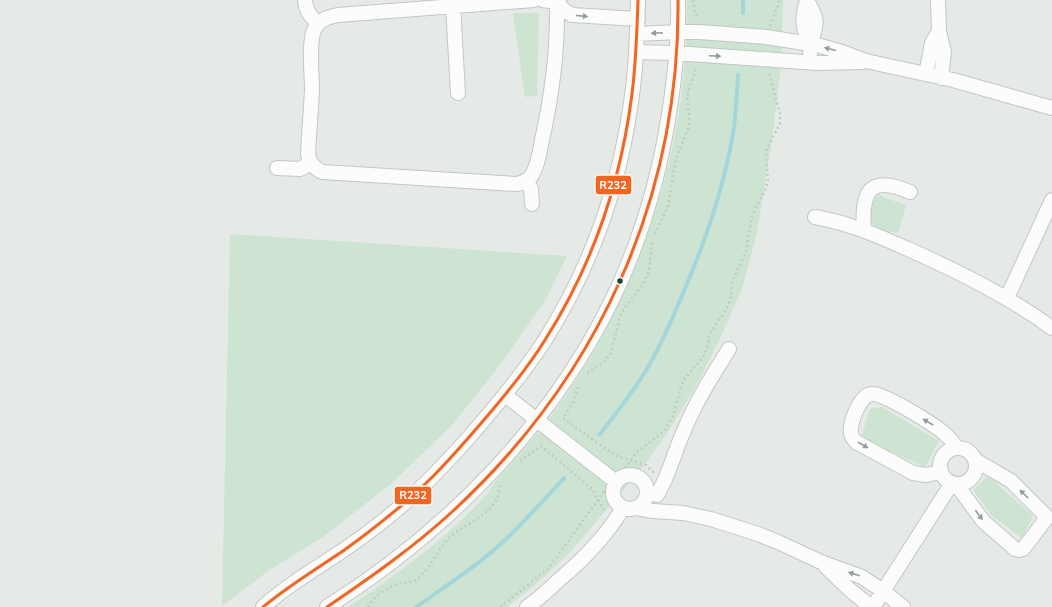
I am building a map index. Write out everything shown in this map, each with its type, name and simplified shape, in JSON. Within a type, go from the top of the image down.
[{"type":"street","points":[[305,0],[309,14],[319,23]]},
{"type":"street","points":[[534,0],[338,15],[329,17],[319,23],[312,37],[312,89],[308,154],[311,163],[322,172],[516,184],[527,180],[534,171],[550,102],[558,22],[558,1]]},
{"type":"street","points":[[543,0],[558,1],[568,13],[578,16],[638,19]]},
{"type":"street","points":[[263,607],[283,591],[355,542],[395,512],[428,480],[456,451],[505,395],[531,361],[560,315],[574,289],[596,236],[614,186],[621,159],[631,107],[636,52],[638,0]]},
{"type":"street","points":[[327,607],[391,564],[433,530],[481,483],[536,420],[562,385],[590,341],[612,299],[629,260],[646,213],[661,156],[671,100],[678,32],[678,0]]},
{"type":"street","points":[[807,0],[813,10],[816,24],[811,44],[810,62]]},
{"type":"street","points":[[938,0],[938,31],[944,52],[941,78]]},
{"type":"street","points":[[453,5],[458,92]]},
{"type":"street","points":[[926,74],[932,42],[938,31]]},
{"type":"street","points":[[637,34],[678,32],[766,37],[811,44],[842,52],[866,62],[926,74],[1052,108]]},
{"type":"street","points":[[636,52],[676,53],[810,62],[866,62]]},
{"type":"street","points":[[277,168],[300,169],[311,163]]},
{"type":"street","points":[[527,180],[531,189],[532,204]]},
{"type":"street","points":[[864,231],[864,204],[871,189],[875,186],[885,184],[910,192]]},
{"type":"street","points":[[1007,298],[1052,200]]},
{"type":"street","points":[[815,217],[842,222],[944,265],[1007,298],[1052,328]]},
{"type":"street","points":[[657,495],[664,483],[673,455],[698,401],[729,349]]},
{"type":"street","points":[[941,472],[926,475],[913,473],[852,438],[851,432],[855,414],[863,397],[873,394],[884,396],[934,426],[945,434],[957,448]]},
{"type":"street","points":[[505,395],[616,481]]},
{"type":"street","points":[[954,483],[983,520],[1015,549],[1023,549],[1046,519],[1046,516],[1011,480],[975,460],[968,451],[957,448],[947,451],[943,455],[940,466],[941,472],[947,480],[954,483],[962,483],[972,477],[975,472],[975,460]]},
{"type":"street","points":[[683,513],[657,495],[640,479],[631,475],[616,481],[613,489],[616,502],[630,508],[654,512],[683,513],[758,534],[821,562],[862,577],[884,591],[903,607]]},
{"type":"street","points":[[821,562],[850,590],[872,607],[954,483]]},
{"type":"street","points":[[527,607],[575,566],[599,542],[612,525],[630,508],[643,503],[647,491],[646,486]]},
{"type":"path","points":[[766,37],[780,0]]},
{"type":"path","points":[[500,607],[549,568],[598,499],[616,481],[637,452],[664,431],[673,416],[683,380],[702,358],[708,345],[709,335],[727,308],[730,300],[734,276],[746,252],[752,216],[766,188],[768,180],[766,158],[767,148],[780,124],[780,114],[765,59]]},
{"type":"path","points":[[563,418],[617,456],[646,465],[664,483]]},
{"type":"path","points":[[516,463],[541,446],[593,490],[598,499]]},
{"type":"path","points":[[368,607],[372,600],[387,588],[415,581],[424,573],[438,550],[451,536],[485,514],[498,498],[500,482]]},
{"type":"green space","points":[[687,0],[783,0],[781,66],[773,133],[757,233],[742,289],[719,341],[697,384],[670,429],[646,463],[567,556],[535,585],[507,607],[348,607],[419,556],[469,513],[486,495],[546,422],[560,404],[589,359],[615,312],[637,262],[655,212],[670,160],[680,107],[686,54]]},
{"type":"green space","points":[[513,13],[539,13],[537,96],[525,97]]},
{"type":"green space","points":[[878,195],[906,205],[898,233],[873,228],[869,206]]},
{"type":"green space","points":[[230,234],[567,256],[545,301],[497,369],[452,425],[392,483],[323,537],[268,571],[222,606]]},
{"type":"green space","points":[[882,407],[939,441],[925,467],[861,438],[870,409]]},
{"type":"green space","points":[[988,476],[1033,516],[1022,538],[992,516],[973,490]]},
{"type":"waterway","points":[[743,0],[743,13]]},
{"type":"waterway","points":[[600,434],[621,407],[652,360],[690,277],[720,193],[735,121],[738,75]]},
{"type":"waterway","points":[[416,607],[461,576],[494,550],[564,478]]},
{"type":"transit line","name":"R232","points":[[263,607],[292,585],[358,540],[395,511],[424,485],[483,421],[523,372],[545,340],[577,283],[602,222],[612,191],[627,127],[632,94],[638,0]]},
{"type":"transit line","name":"R232","points":[[327,607],[408,549],[453,511],[504,459],[550,402],[588,343],[621,280],[646,213],[664,145],[675,73],[678,0]]}]
